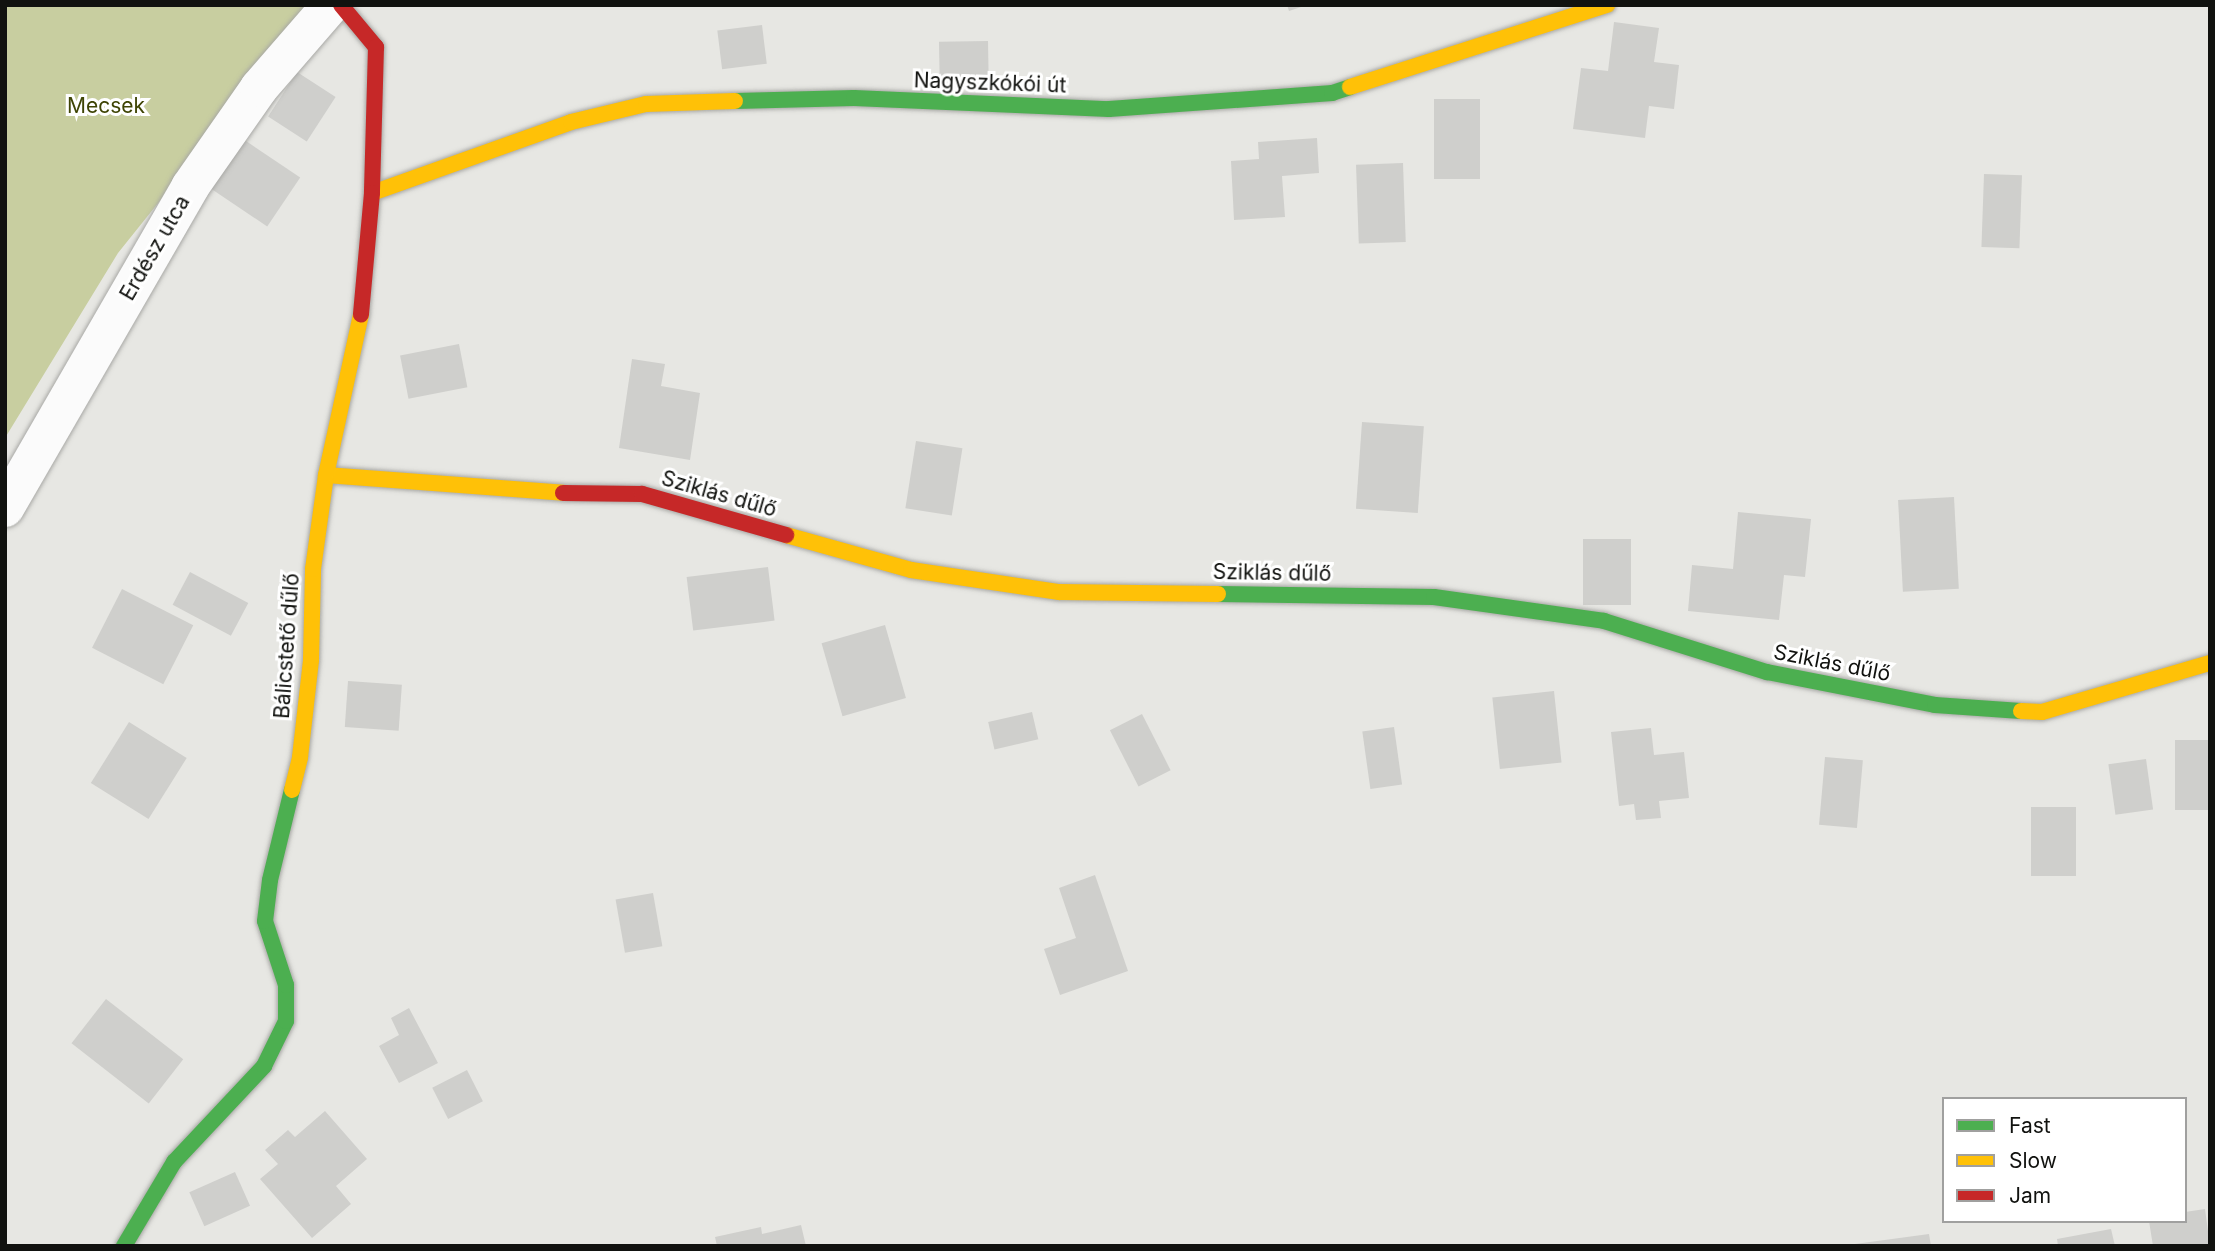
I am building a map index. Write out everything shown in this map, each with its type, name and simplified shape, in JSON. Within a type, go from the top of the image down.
[{"type":"street","name":"Erdész utca","points":[[5,508],[190,187],[259,88],[331,5]]},
{"type":"street","name":"Bálicstető dűlő","points":[[124,1246],[174,1163],[264,1066],[286,1021],[286,985],[265,921],[270,880],[300,757],[311,660],[313,569],[326,475],[360,328],[372,193],[376,47],[341,5]]},
{"type":"street","name":"Nagyszkókói út","points":[[372,193],[571,122],[646,104],[854,99],[1109,108],[1332,93],[1607,5]]},
{"type":"street","name":"Sziklás dűlő","points":[[326,475],[534,492],[642,494],[911,570],[1059,592],[1434,597],[1604,621],[1767,672],[1935,705],[2042,712],[2210,663]]},
{"type":"green space","name":"Mecsek","points":[[5,5],[317,5],[118,253],[5,438]]},
{"type":"building","points":[[1287,5],[1304,5],[1304,6],[1289,11]]},
{"type":"building","points":[[1614,22],[1659,28],[1654,62],[1679,65],[1674,109],[1649,106],[1645,138],[1573,129],[1581,68],[1608,71]]},
{"type":"building","points":[[762,25],[767,64],[722,69],[717,30]]},
{"type":"building","points":[[988,41],[989,87],[940,88],[939,42]]},
{"type":"building","points":[[297,72],[336,97],[307,142],[268,116]]},
{"type":"building","points":[[1434,99],[1480,99],[1480,179],[1434,179]]},
{"type":"building","points":[[1317,138],[1319,173],[1282,176],[1285,217],[1234,220],[1231,161],[1259,159],[1258,142]]},
{"type":"building","points":[[243,139],[300,178],[267,226],[210,188]]},
{"type":"building","points":[[1403,163],[1406,242],[1359,244],[1356,165]]},
{"type":"building","points":[[1984,174],[2022,175],[2019,248],[1981,247]]},
{"type":"building","points":[[459,344],[467,387],[408,399],[400,355]]},
{"type":"building","points":[[632,359],[665,364],[661,386],[700,393],[690,460],[619,448]]},
{"type":"building","points":[[1362,422],[1424,426],[1418,513],[1356,509]]},
{"type":"building","points":[[916,441],[962,448],[952,516],[905,508]]},
{"type":"building","points":[[1954,497],[1959,589],[1903,592],[1898,500]]},
{"type":"building","points":[[1738,512],[1811,519],[1805,577],[1784,575],[1779,620],[1688,611],[1692,565],[1733,569]]},
{"type":"building","points":[[1583,539],[1631,539],[1631,605],[1583,605]]},
{"type":"building","points":[[768,567],[775,621],[693,631],[687,577]]},
{"type":"building","points":[[190,572],[248,603],[231,636],[173,605]]},
{"type":"building","points":[[122,589],[193,625],[163,684],[92,648]]},
{"type":"building","points":[[885,625],[906,698],[843,716],[822,643]]},
{"type":"building","points":[[348,681],[402,685],[399,731],[345,727]]},
{"type":"building","points":[[1554,691],[1562,763],[1500,769],[1492,697]]},
{"type":"building","points":[[1032,712],[1038,739],[994,749],[988,722]]},
{"type":"building","points":[[1142,714],[1171,770],[1139,786],[1110,730]]},
{"type":"building","points":[[129,722],[187,758],[149,819],[91,783]]},
{"type":"building","points":[[1394,727],[1402,784],[1370,789],[1362,731]]},
{"type":"building","points":[[1651,728],[1654,755],[1684,752],[1689,798],[1659,801],[1661,818],[1636,820],[1634,804],[1619,806],[1611,732]]},
{"type":"building","points":[[2175,740],[2210,740],[2210,810],[2175,810]]},
{"type":"building","points":[[1825,757],[1863,760],[1857,828],[1819,825]]},
{"type":"building","points":[[2146,759],[2153,810],[2115,815],[2108,764]]},
{"type":"building","points":[[2031,807],[2076,807],[2076,876],[2031,876]]},
{"type":"building","points":[[1095,875],[1128,971],[1060,995],[1044,949],[1076,938],[1059,888]]},
{"type":"building","points":[[653,893],[662,946],[625,953],[616,900]]},
{"type":"building","points":[[106,999],[183,1059],[149,1103],[72,1043]]},
{"type":"building","points":[[409,1008],[438,1063],[399,1083],[379,1046],[399,1035],[391,1018]]},
{"type":"building","points":[[467,1070],[483,1101],[448,1119],[432,1088]]},
{"type":"building","points":[[325,1111],[367,1159],[336,1186],[351,1204],[312,1238],[260,1179],[278,1164],[265,1150],[288,1130],[295,1137]]},
{"type":"building","points":[[235,1172],[250,1206],[204,1226],[189,1192]]},
{"type":"building","points":[[2205,1209],[2210,1246],[2153,1246],[2149,1223],[2187,1223],[2187,1212]]},
{"type":"building","points":[[801,1225],[806,1246],[717,1246],[715,1237],[761,1227],[762,1234]]},
{"type":"building","points":[[2111,1229],[2115,1246],[2058,1246],[2057,1239]]},
{"type":"building","points":[[1929,1234],[1931,1246],[1855,1246],[1855,1244]]},
{"type":"traffic: fast","points":[[735,101],[854,98],[1109,109],[1332,93],[1350,87]]},
{"type":"traffic: fast","points":[[1218,594],[1434,597],[1604,621],[1767,672],[1935,705],[2021,711]]},
{"type":"traffic: fast","points":[[124,1246],[174,1162],[264,1066],[286,1021],[286,985],[265,921],[270,880],[292,790]]},
{"type":"traffic: slow","points":[[1350,87],[1607,5]]},
{"type":"traffic: slow","points":[[372,193],[571,122],[646,104],[735,101]]},
{"type":"traffic: slow","points":[[292,790],[300,757],[311,660],[313,569],[326,475],[361,315]]},
{"type":"traffic: slow","points":[[326,475],[563,493]]},
{"type":"traffic: slow","points":[[786,535],[911,570],[1059,592],[1218,594]]},
{"type":"traffic: slow","points":[[2021,711],[2042,712],[2210,663]]},
{"type":"traffic: jam","points":[[341,5],[376,47],[372,193],[361,315]]},
{"type":"traffic: jam","points":[[563,493],[642,494],[786,535]]}]
